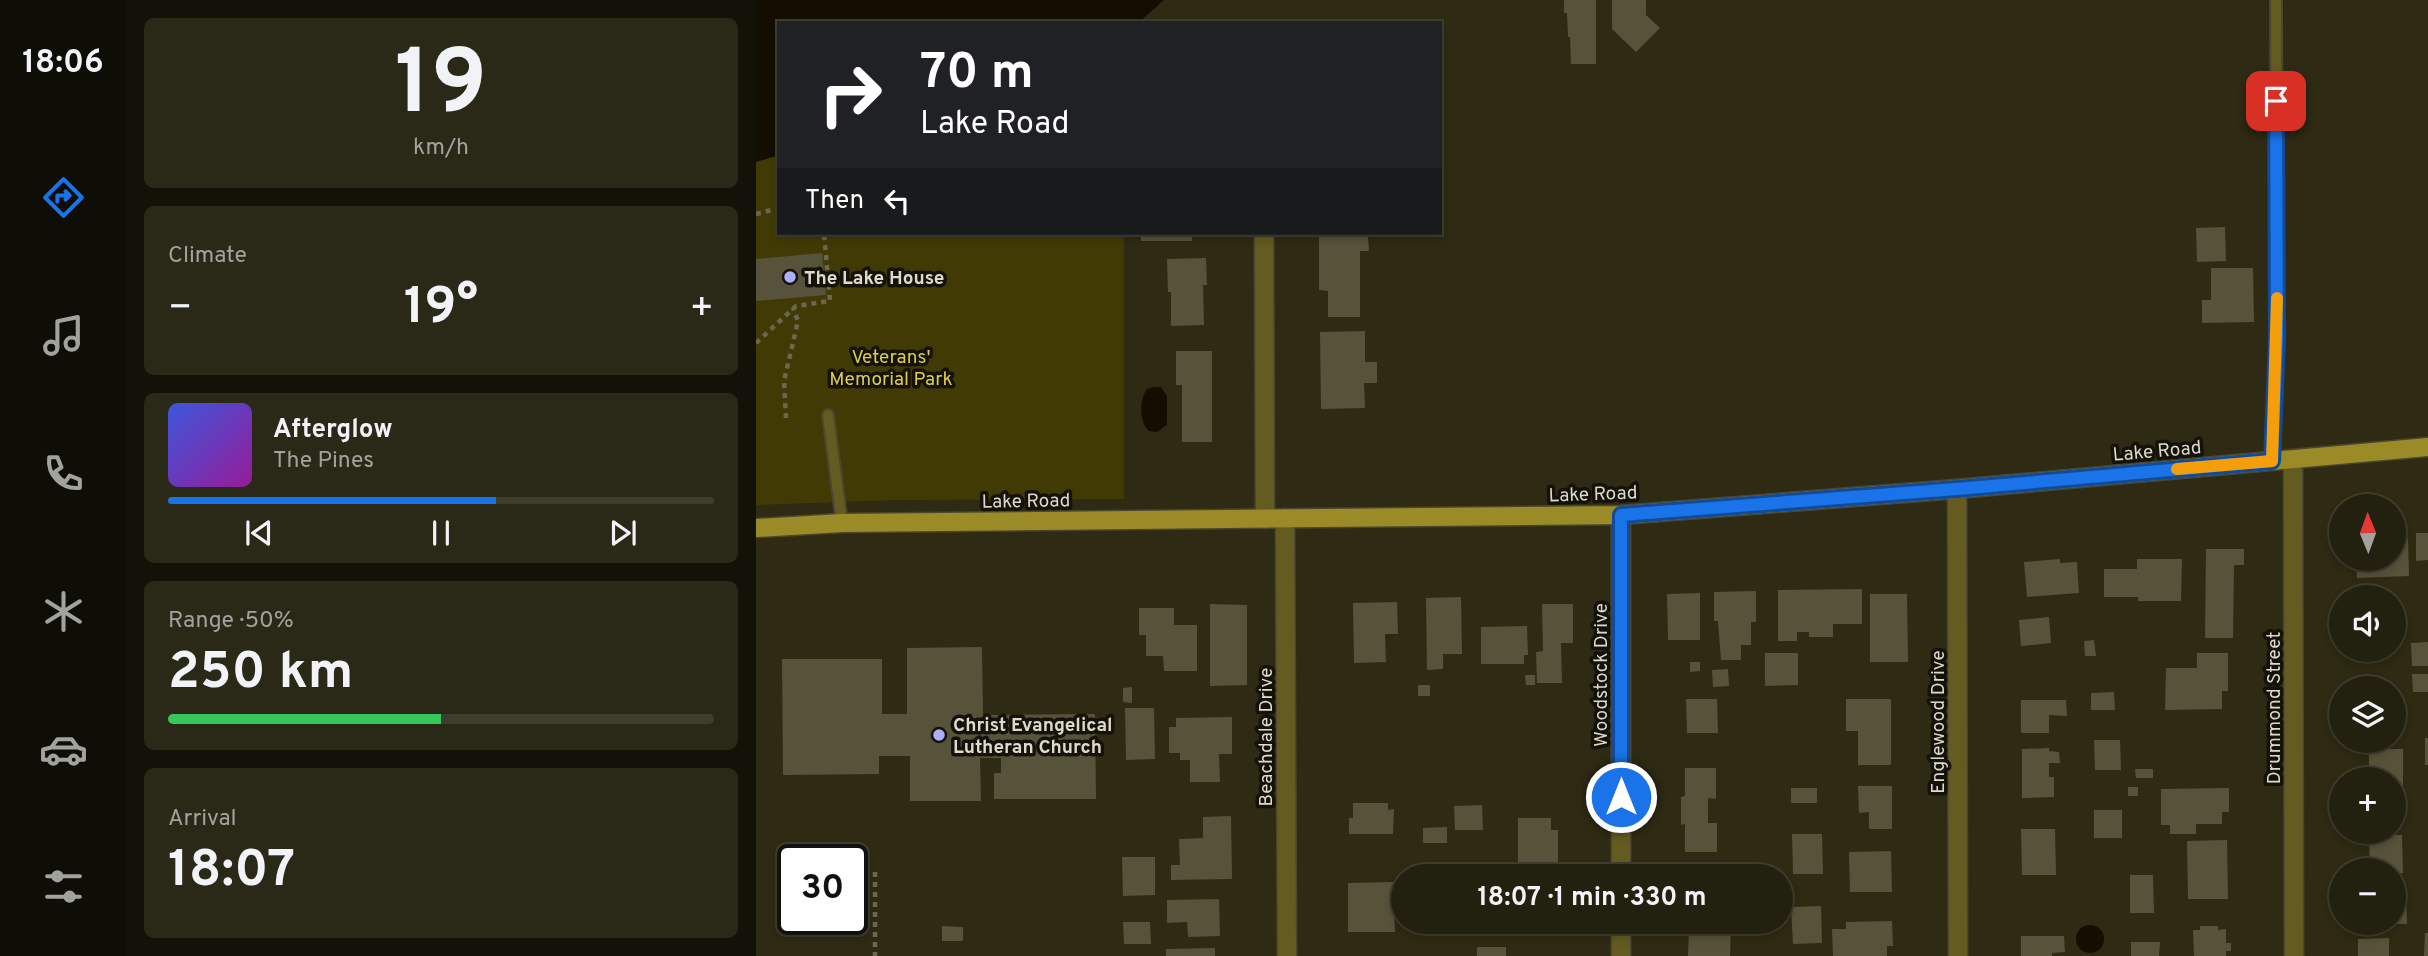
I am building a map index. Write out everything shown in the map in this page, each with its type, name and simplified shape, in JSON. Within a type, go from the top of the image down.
[{"type":"main road","name":"Lake Road","points":[[756,528],[842,523],[1621,515],[1957,489],[2428,447]]},
{"type":"street","points":[[1264,235],[1265,519]]},
{"type":"street","name":"Drummond Street","points":[[2293,459],[2294,956]]},
{"type":"street","name":"Englewood Drive","points":[[1957,489],[1958,956]]},
{"type":"street","name":"Woodstock Drive","points":[[1621,515],[1621,864]]},
{"type":"street","name":"Beachdale Drive","points":[[1285,518],[1287,956]]},
{"type":"street","points":[[1621,934],[1621,956]]},
{"type":"lane","points":[[2272,461],[2277,327],[2276,0]]},
{"type":"lane","points":[[828,415],[842,523]]},
{"type":"path","points":[[756,215],[777,209]]},
{"type":"path","points":[[756,343],[793,308],[804,304],[830,302],[824,235]]},
{"type":"path","points":[[786,418],[783,381],[798,321],[793,308]]},
{"type":"path","points":[[875,872],[875,956]]},
{"type":"green space","name":"Veterans' Memorial Park","points":[[777,156],[777,235],[1124,235],[1124,499],[895,500],[756,505],[756,162]]},
{"type":"shaded area","points":[[756,0],[1164,0],[1140,21],[777,21],[777,156],[756,162]]},
{"type":"shaded area","points":[[1161,387],[1167,396],[1167,425],[1157,432],[1149,431],[1143,422],[1141,411],[1144,394],[1147,389]]},
{"type":"shaded area","points":[[2090,925],[2100,929],[2104,939],[2100,949],[2090,953],[2080,949],[2076,939],[2080,929]]},
{"type":"building","points":[[1564,0],[1596,0],[1596,64],[1571,64]]},
{"type":"building","points":[[1612,0],[1646,0],[1646,15],[1660,28],[1636,52],[1612,29]]},
{"type":"building","points":[[2225,227],[2226,261],[2197,262],[2196,228]]},
{"type":"building","points":[[1141,235],[1212,235],[1192,236],[1192,241],[1141,241]]},
{"type":"building","points":[[1319,237],[1368,237],[1369,251],[1360,251],[1360,317],[1328,317],[1328,291],[1319,290]]},
{"type":"building","name":"The Lake House","points":[[822,253],[826,295],[756,301],[756,259]]},
{"type":"building","points":[[1206,258],[1207,285],[1203,285],[1204,325],[1171,326],[1167,259]]},
{"type":"building","points":[[2211,268],[2253,268],[2254,322],[2202,323],[2202,300],[2211,300]]},
{"type":"building","points":[[1365,331],[1365,362],[1377,362],[1377,383],[1364,383],[1365,408],[1321,409],[1320,332]]},
{"type":"building","points":[[1176,351],[1212,351],[1212,442],[1182,442],[1182,385],[1176,385]]},
{"type":"building","points":[[2416,533],[2428,533],[2428,560],[2416,561]]},
{"type":"building","points":[[2406,538],[2409,576],[2357,578],[2357,571],[2406,571]]},
{"type":"building","points":[[2206,549],[2244,549],[2244,565],[2234,565],[2233,638],[2205,638]]},
{"type":"building","points":[[2060,559],[2060,563],[2077,562],[2079,593],[2027,597],[2024,562]]},
{"type":"building","points":[[2137,559],[2182,559],[2181,601],[2138,601],[2138,597],[2104,597],[2104,569],[2137,569]]},
{"type":"building","points":[[1862,589],[1862,624],[1833,624],[1833,637],[1809,637],[1809,632],[1797,632],[1797,641],[1778,641],[1778,590]]},
{"type":"building","points":[[1756,591],[1756,622],[1751,622],[1751,645],[1741,645],[1741,660],[1721,660],[1718,621],[1714,621],[1714,592]]},
{"type":"building","points":[[1700,593],[1700,640],[1668,640],[1667,594]]},
{"type":"building","points":[[1870,594],[1907,594],[1908,662],[1870,662]]},
{"type":"building","points":[[1461,597],[1462,654],[1443,654],[1443,669],[1427,670],[1426,598]]},
{"type":"building","points":[[1397,602],[1398,634],[1385,634],[1386,662],[1354,663],[1353,603]]},
{"type":"building","points":[[1210,604],[1247,605],[1247,685],[1210,686]]},
{"type":"building","points":[[1542,604],[1573,604],[1573,643],[1561,643],[1562,683],[1537,683],[1536,652],[1543,651]]},
{"type":"building","points":[[1139,608],[1174,608],[1174,625],[1197,625],[1197,671],[1164,671],[1163,656],[1146,656],[1146,635],[1139,635]]},
{"type":"building","points":[[2049,617],[2051,643],[2021,646],[2019,620]]},
{"type":"building","points":[[1527,626],[1528,655],[1524,655],[1524,664],[1481,664],[1481,627]]},
{"type":"building","points":[[2094,640],[2096,656],[2085,656],[2084,641]]},
{"type":"building","points":[[2428,642],[2428,666],[2412,666],[2411,643]]},
{"type":"building","name":"Christ Evangelical Lutheran Church","points":[[982,647],[983,715],[1095,714],[1096,799],[994,799],[994,773],[1001,773],[1001,758],[980,758],[981,801],[910,801],[910,756],[879,756],[879,774],[783,775],[782,659],[882,659],[882,714],[907,714],[907,648]]},
{"type":"building","points":[[1765,653],[1798,653],[1798,685],[1765,686]]},
{"type":"building","points":[[2197,653],[2228,653],[2228,691],[2222,691],[2222,709],[2165,710],[2166,668],[2197,668]]},
{"type":"building","points":[[1690,662],[1700,662],[1700,671],[1690,672]]},
{"type":"building","points":[[1728,669],[1729,686],[1713,687],[1712,670]]},
{"type":"building","points":[[2412,674],[2428,674],[2428,692],[2413,692]]},
{"type":"building","points":[[1525,675],[1535,675],[1535,685],[1526,685]]},
{"type":"building","points":[[1418,685],[1430,685],[1430,696],[1418,696]]},
{"type":"building","points":[[1132,687],[1132,703],[1123,702],[1123,688]]},
{"type":"building","points":[[2114,692],[2115,710],[2091,710],[2091,693]]},
{"type":"building","points":[[1686,699],[1717,699],[1718,733],[1687,733]]},
{"type":"building","points":[[1846,699],[1891,699],[1891,765],[1858,765],[1858,731],[1846,731]]},
{"type":"building","points":[[2021,700],[2066,700],[2067,716],[2049,715],[2049,733],[2021,733]]},
{"type":"building","points":[[1125,708],[1154,708],[1155,759],[1126,760]]},
{"type":"building","points":[[1232,717],[1232,754],[1219,754],[1220,782],[1190,782],[1190,760],[1180,760],[1180,753],[1169,753],[1169,727],[1176,727],[1176,718]]},
{"type":"building","points":[[2425,738],[2428,738],[2428,765],[2425,765]]},
{"type":"building","points":[[2094,740],[2120,740],[2121,770],[2095,770]]},
{"type":"building","points":[[2049,748],[2049,751],[2059,752],[2060,763],[2049,763],[2049,777],[2054,777],[2054,797],[2022,798],[2022,749]]},
{"type":"building","points":[[2369,753],[2403,753],[2403,767],[2369,767]]},
{"type":"building","points":[[1685,768],[1716,768],[1716,799],[1708,798],[1708,823],[1717,823],[1717,852],[1685,852],[1681,797],[1685,796]]},
{"type":"building","points":[[2135,769],[2153,769],[2153,778],[2136,778]]},
{"type":"building","points":[[1858,786],[1892,786],[1892,829],[1869,829],[1869,812],[1859,813]]},
{"type":"building","points":[[2128,787],[2138,787],[2138,796],[2128,796]]},
{"type":"building","points":[[1791,788],[1817,788],[1817,803],[1791,803]]},
{"type":"building","points":[[2229,788],[2229,812],[2222,812],[2222,824],[2196,824],[2196,834],[2170,834],[2170,825],[2161,825],[2161,789]]},
{"type":"building","points":[[1353,803],[1388,803],[1388,810],[1394,809],[1393,834],[1349,834]]},
{"type":"building","points":[[1482,805],[1483,830],[1455,830],[1454,806]]},
{"type":"building","points":[[2094,810],[2122,810],[2122,838],[2094,838]]},
{"type":"building","points":[[1231,816],[1232,879],[1171,880],[1171,865],[1180,865],[1179,839],[1203,838],[1203,817]]},
{"type":"building","points":[[1518,818],[1551,818],[1551,830],[1558,830],[1558,864],[1518,864]]},
{"type":"building","points":[[1447,827],[1447,843],[1423,843],[1423,828]]},
{"type":"building","points":[[2021,829],[2055,829],[2056,875],[2022,875]]},
{"type":"building","points":[[1792,834],[1822,834],[1823,874],[1793,874]]},
{"type":"building","points":[[2227,840],[2228,899],[2188,899],[2187,841]]},
{"type":"building","points":[[2369,844],[2402,844],[2403,858],[2370,858]]},
{"type":"building","points":[[1891,851],[1892,892],[1850,892],[1849,852]]},
{"type":"building","points":[[1122,857],[1155,857],[1155,895],[1123,896]]},
{"type":"building","points":[[2130,875],[2153,875],[2154,913],[2130,913]]},
{"type":"building","points":[[1391,882],[1391,932],[1348,932],[1348,883]]},
{"type":"building","points":[[1219,899],[1220,936],[1188,937],[1187,922],[1167,923],[1167,900]]},
{"type":"building","points":[[1821,906],[1822,943],[1793,944],[1793,907]]},
{"type":"building","points":[[1892,921],[1893,946],[1887,946],[1887,956],[1833,956],[1832,929],[1846,929],[1846,922]]},
{"type":"building","points":[[1123,922],[1150,922],[1151,944],[1124,944]]},
{"type":"building","points":[[942,926],[963,927],[963,941],[942,941]]},
{"type":"building","points":[[2200,926],[2226,929],[2226,943],[2231,943],[2231,951],[2226,951],[2226,956],[2194,956],[2193,930],[2200,930]]},
{"type":"building","points":[[2425,933],[2428,933],[2428,956],[2424,956]]},
{"type":"building","points":[[1455,934],[1482,934],[1482,935]]},
{"type":"building","points":[[1689,934],[1731,934],[1730,956],[1688,956]]},
{"type":"building","points":[[2021,936],[2064,936],[2065,952],[2052,953],[2052,956],[2021,956]]},
{"type":"building","points":[[2389,938],[2389,956],[2358,956],[2358,939]]},
{"type":"building","points":[[2131,942],[2160,942],[2159,956],[2131,956]]},
{"type":"building","points":[[1477,947],[1506,947],[1506,956],[1477,956]]},
{"type":"building","points":[[1215,948],[1215,956],[1166,956],[1166,949]]},
{"type":"slow traffic","points":[[2177,469],[2272,461],[2277,298]]},
{"type":"place","name":"The Lake House","points":[[790,277]]},
{"type":"place","name":"Christ Evangelical Lutheran Church","points":[[939,735]]},
{"type":"route","points":[[1621,797],[1621,515],[2272,461],[2278,264],[2276,101]]}]
